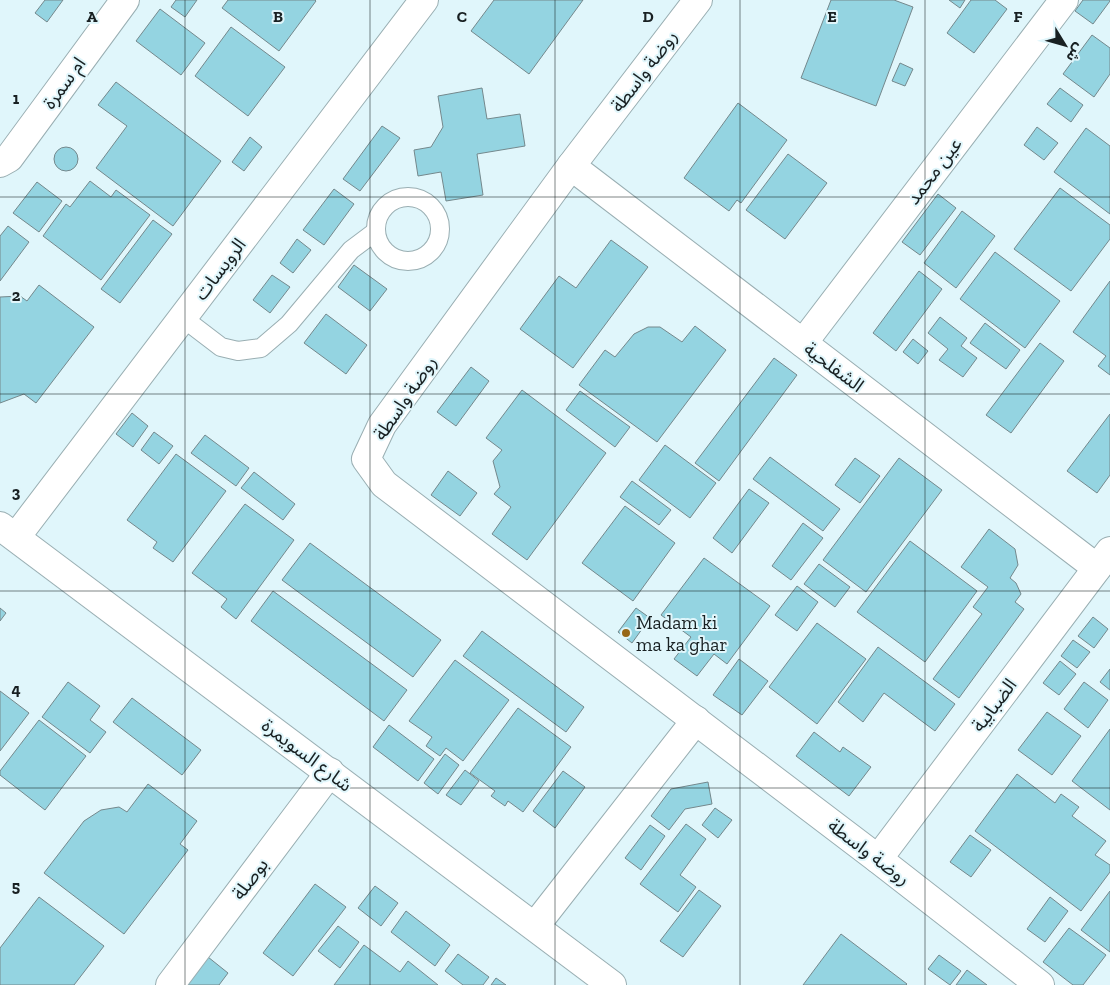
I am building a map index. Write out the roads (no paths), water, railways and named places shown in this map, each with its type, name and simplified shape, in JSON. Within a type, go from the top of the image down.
[{"type":"street","name":"ام سمرة","points":[[0,163],[9,158],[125,0]]},
{"type":"street","name":"الرويسات","points":[[8,532],[183,318],[424,0]]},
{"type":"street","name":"روضة واسطة","points":[[698,0],[572,166],[382,425],[366,460],[384,484],[696,720],[1040,985]]},
{"type":"street","name":"عين محمد","points":[[803,343],[1064,0]]},
{"type":"street","name":"الشفلحية","points":[[572,166],[803,343],[1104,559]]},
{"type":"street","name":"شارع السويمرة","points":[[8,532],[612,985]]},
{"type":"street","name":"الضبابية","points":[[878,859],[1104,559]]},
{"type":"street","points":[[535,926],[696,720]]},
{"type":"street","name":"بوصلة","points":[[170,985],[330,772]]},
{"type":"lane","points":[[183,318],[221,347],[238,351],[261,348],[289,324],[350,250],[375,232]]},
{"type":"place","name":"Madam ki ma ka ghar","points":[[626,633]]}]
